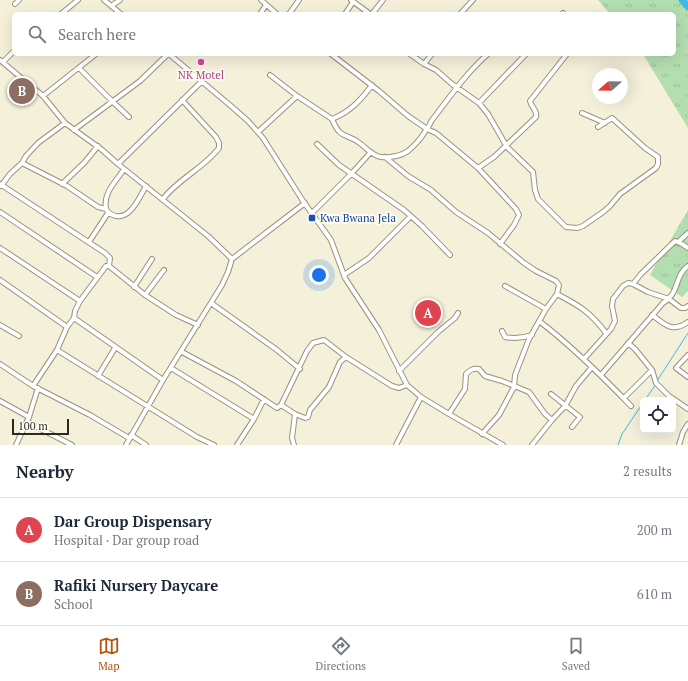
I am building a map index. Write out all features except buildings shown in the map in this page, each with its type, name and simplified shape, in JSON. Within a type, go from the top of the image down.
[{"type":"street","points":[[16,4],[19,0]]},
{"type":"street","points":[[63,12],[78,0]]},
{"type":"street","points":[[104,0],[118,12]]},
{"type":"street","points":[[111,6],[120,0]]},
{"type":"street","points":[[261,0],[275,12]]},
{"type":"street","points":[[290,12],[299,0]]},
{"type":"street","points":[[373,12],[383,0]]},
{"type":"street","points":[[462,12],[473,0]]},
{"type":"street","points":[[346,12],[352,1],[368,12]]},
{"type":"street","points":[[261,12],[266,5]]},
{"type":"street","points":[[12,53],[1,61],[43,96],[65,123],[98,146],[124,169],[208,236],[232,259]]},
{"type":"street","points":[[43,96],[94,56]]},
{"type":"street","points":[[74,130],[140,81],[167,56]]},
{"type":"street","points":[[171,56],[231,106],[258,132],[305,204],[331,240],[344,275],[352,291],[379,330],[407,385],[421,397],[503,445]]},
{"type":"street","points":[[334,56],[372,85],[408,116],[427,129],[436,133],[478,168],[516,209],[519,215],[514,225],[500,244]]},
{"type":"street","points":[[413,56],[436,70],[441,76],[479,103],[488,114],[506,145],[533,172],[535,190],[538,199],[566,227],[577,228],[583,226],[603,212],[620,194],[656,168],[658,164],[658,157],[645,148],[615,120],[611,118],[598,127]]},
{"type":"street","points":[[424,64],[430,56]]},
{"type":"street","points":[[270,76],[332,119],[337,130],[342,135],[357,141],[376,156],[385,157],[394,156],[408,151],[427,129],[467,74],[486,56]]},
{"type":"street","points":[[479,103],[524,56]]},
{"type":"street","points":[[478,168],[494,157],[536,117],[536,112],[531,106],[530,101],[565,56]]},
{"type":"street","points":[[79,68],[129,117]]},
{"type":"street","points":[[118,164],[202,81]]},
{"type":"street","points":[[332,119],[362,99],[372,85]]},
{"type":"street","points":[[258,132],[297,96]]},
{"type":"street","points":[[163,199],[171,190],[217,151],[220,146],[216,137],[182,100]]},
{"type":"street","points":[[582,113],[605,123]]},
{"type":"street","points":[[65,123],[38,143],[26,156],[22,163],[0,186],[28,202],[48,217],[89,242],[110,258],[109,266]]},
{"type":"street","points":[[317,144],[339,165],[396,203],[450,255]]},
{"type":"street","points":[[62,184],[84,163],[98,146]]},
{"type":"street","points":[[312,213],[352,173],[370,152]]},
{"type":"street","points":[[385,157],[408,176],[422,184],[456,212],[483,229],[536,271],[558,283],[559,287],[557,294],[539,321],[515,375],[514,387],[499,415],[482,434]]},
{"type":"street","points":[[22,163],[62,184],[113,216],[120,217],[130,211],[146,186]]},
{"type":"street","points":[[89,242],[107,211],[105,200],[109,190],[124,169]]},
{"type":"street","points":[[126,445],[163,380],[182,352],[226,278],[232,259],[305,204]]},
{"type":"street","points":[[0,212],[98,277]]},
{"type":"street","points":[[344,275],[369,258],[411,216]]},
{"type":"street","points":[[633,284],[670,245],[675,241],[678,242],[688,233]]},
{"type":"street","points":[[678,242],[688,248]]},
{"type":"street","points":[[0,248],[80,300]]},
{"type":"street","points":[[134,287],[152,259]]},
{"type":"street","points":[[33,386],[57,350],[74,318],[75,310],[80,300],[105,267],[109,266]]},
{"type":"street","points":[[109,266],[145,295],[176,315],[198,325]]},
{"type":"street","points":[[601,375],[652,315],[669,299],[678,284],[680,274],[688,266]]},
{"type":"street","points":[[145,295],[164,270]]},
{"type":"street","points":[[0,280],[68,327]]},
{"type":"street","points":[[584,359],[611,328],[615,321],[612,306],[613,298],[625,284],[633,284],[648,292],[669,299],[681,308],[688,306]]},
{"type":"street","points":[[505,286],[546,309]]},
{"type":"street","points":[[557,294],[583,308],[606,333]]},
{"type":"street","points":[[211,303],[300,368]]},
{"type":"street","points":[[399,371],[458,313]]},
{"type":"street","points":[[652,315],[666,326],[672,328],[682,327],[688,322]]},
{"type":"street","points":[[74,318],[163,380]]},
{"type":"street","points":[[539,321],[556,333],[632,406]]},
{"type":"street","points":[[0,325],[19,336]]},
{"type":"street","points":[[502,331],[505,337],[511,338],[533,335]]},
{"type":"street","points":[[182,352],[236,381],[277,408],[281,405],[311,344],[316,341],[322,340],[333,346],[346,358],[392,386],[399,388],[407,385]]},
{"type":"street","points":[[628,343],[635,349],[652,370],[656,383],[669,396],[688,409]]},
{"type":"street","points":[[98,376],[115,348]]},
{"type":"street","points":[[57,350],[214,445]]},
{"type":"street","points":[[688,355],[676,368],[688,377]]},
{"type":"street","points":[[281,405],[295,414],[305,418],[308,417],[310,410],[329,387],[340,362],[346,358]]},
{"type":"street","points":[[0,364],[33,386],[146,445]]},
{"type":"street","points":[[532,445],[565,406],[576,386],[592,367]]},
{"type":"street","points":[[171,368],[254,419]]},
{"type":"street","points":[[449,414],[465,389],[466,374],[472,369],[479,369],[485,376],[529,392],[545,414],[552,420]]},
{"type":"street","points":[[624,398],[652,370]]},
{"type":"street","points":[[16,445],[28,419],[38,388]]},
{"type":"street","points":[[551,394],[580,416],[572,427]]},
{"type":"street","points":[[396,445],[421,397]]},
{"type":"street","points":[[237,445],[254,419],[264,399]]},
{"type":"street","points":[[0,401],[28,419],[33,425],[72,445]]},
{"type":"street","points":[[294,445],[292,438],[295,414]]},
{"type":"street","points":[[679,445],[683,432],[688,424]]},
{"type":"green space","points":[[598,0],[688,0],[688,128],[644,56],[676,56],[676,12],[608,12]]},
{"type":"green space","points":[[688,210],[688,291],[682,297],[650,275]]},
{"type":"waterway","points":[[682,0],[688,7]]},
{"type":"waterway","points":[[657,381],[688,333]]},
{"type":"waterway","points":[[647,397],[656,384]]},
{"type":"waterway","points":[[618,445],[622,434],[640,407]]},
{"type":"place","name":"NK Motel","points":[[201,62]]},
{"type":"place","name":"Rafiki Nursery Daycare","points":[[22,91]]},
{"type":"place","name":"Kwa Bwana Jela","points":[[312,218]]},
{"type":"place","name":"Dar Group Dispensary","points":[[428,313]]}]
